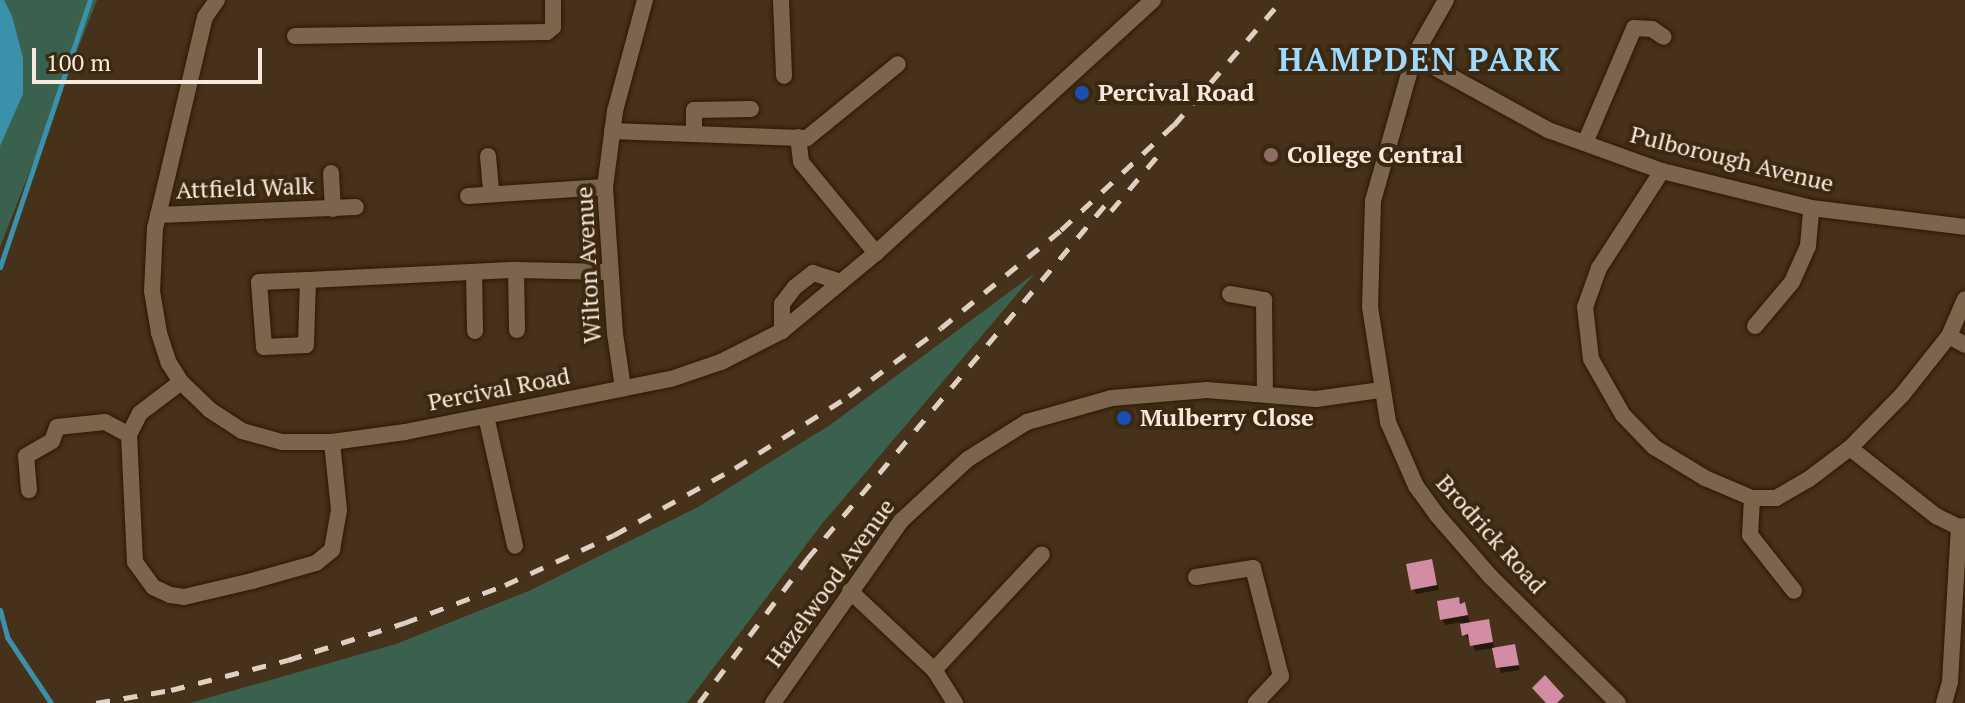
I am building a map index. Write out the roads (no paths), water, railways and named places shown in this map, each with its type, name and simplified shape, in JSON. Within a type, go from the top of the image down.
[{"type":"street","name":"Percival Road","points":[[217,0],[205,17],[158,215],[152,291],[169,363],[181,382],[210,410],[242,431],[282,442],[332,442],[486,416],[671,379],[721,362],[782,331],[876,253],[1153,0]]},
{"type":"street","points":[[295,36],[547,32],[553,27],[553,0]]},
{"type":"street","name":"Wilton Avenue","points":[[623,388],[609,272],[605,187],[612,131],[645,0]]},
{"type":"street","points":[[781,0],[784,76]]},
{"type":"street","name":"Brodrick Road","points":[[1446,0],[1414,56],[1373,201],[1370,307],[1381,390],[1398,449],[1416,486],[1437,515],[1490,576],[1618,703]]},
{"type":"street","points":[[1585,143],[1634,28],[1643,26],[1664,37]]},
{"type":"street","name":"Pulborough Avenue","points":[[1414,56],[1548,130],[1662,171],[1811,208],[1965,227]]},
{"type":"street","points":[[612,131],[807,138],[898,64]]},
{"type":"street","points":[[694,134],[694,110],[751,109]]},
{"type":"street","points":[[798,137],[801,162],[876,253]]},
{"type":"street","points":[[488,156],[491,194]]},
{"type":"street","points":[[1662,171],[1599,268],[1585,307],[1591,359],[1623,415],[1654,447],[1705,478],[1752,498],[1776,498],[1850,448],[1902,395],[1949,336],[1963,309]]},
{"type":"street","name":"Attfield Walk","points":[[331,173],[333,209]]},
{"type":"street","points":[[468,196],[605,187]]},
{"type":"street","name":"Attfield Walk","points":[[158,215],[356,207]]},
{"type":"street","points":[[1755,326],[1792,282],[1808,246],[1811,208]]},
{"type":"street","points":[[308,280],[306,345],[264,347],[259,282],[516,270],[609,272]]},
{"type":"street","points":[[516,270],[517,330]]},
{"type":"street","points":[[474,272],[475,331]]},
{"type":"street","points":[[782,331],[782,304],[795,287],[813,273],[841,282]]},
{"type":"street","points":[[1230,294],[1264,300],[1265,394]]},
{"type":"street","points":[[1949,336],[1965,345]]},
{"type":"street","points":[[181,382],[140,413],[129,435],[135,562],[153,587],[184,597],[316,563],[332,550],[339,510],[332,442]]},
{"type":"street","name":"Hazelwood Avenue","points":[[773,703],[901,521],[968,459],[1027,422],[1112,398],[1207,390],[1316,399],[1381,390]]},
{"type":"street","points":[[486,416],[515,546]]},
{"type":"street","points":[[29,490],[26,456],[52,441],[57,427],[105,422],[129,435]]},
{"type":"street","points":[[1850,448],[1936,516],[1962,527],[1950,682],[1944,703]]},
{"type":"street","points":[[1752,498],[1750,535],[1794,591]]},
{"type":"street","points":[[934,670],[1042,554]]},
{"type":"street","points":[[1196,577],[1253,568],[1281,676],[1256,703]]},
{"type":"street","points":[[850,591],[934,670],[955,703]]},
{"type":"water","points":[[0,0],[4,0],[12,16],[23,58],[23,94],[0,146]]},
{"type":"waterway","points":[[0,267],[90,0]]},
{"type":"waterway","points":[[0,610],[7,637],[51,703]]},
{"type":"railway","points":[[1174,125],[1282,0]]},
{"type":"railway","points":[[96,703],[171,690],[288,660],[404,623],[505,585],[614,535],[735,468],[849,396],[941,328],[1061,230],[1181,118]]},
{"type":"railway","points":[[1111,211],[1160,153]]},
{"type":"railway","points":[[699,703],[807,559],[1114,195]]},
{"type":"place","name":"Percival Road","points":[[1082,93]]},
{"type":"place","name":"College Central","points":[[1271,155]]},
{"type":"place","name":"Mulberry Close","points":[[1124,418]]},
{"type":"district","name":"HAMPDEN PARK","points":[[1420,59]]}]
